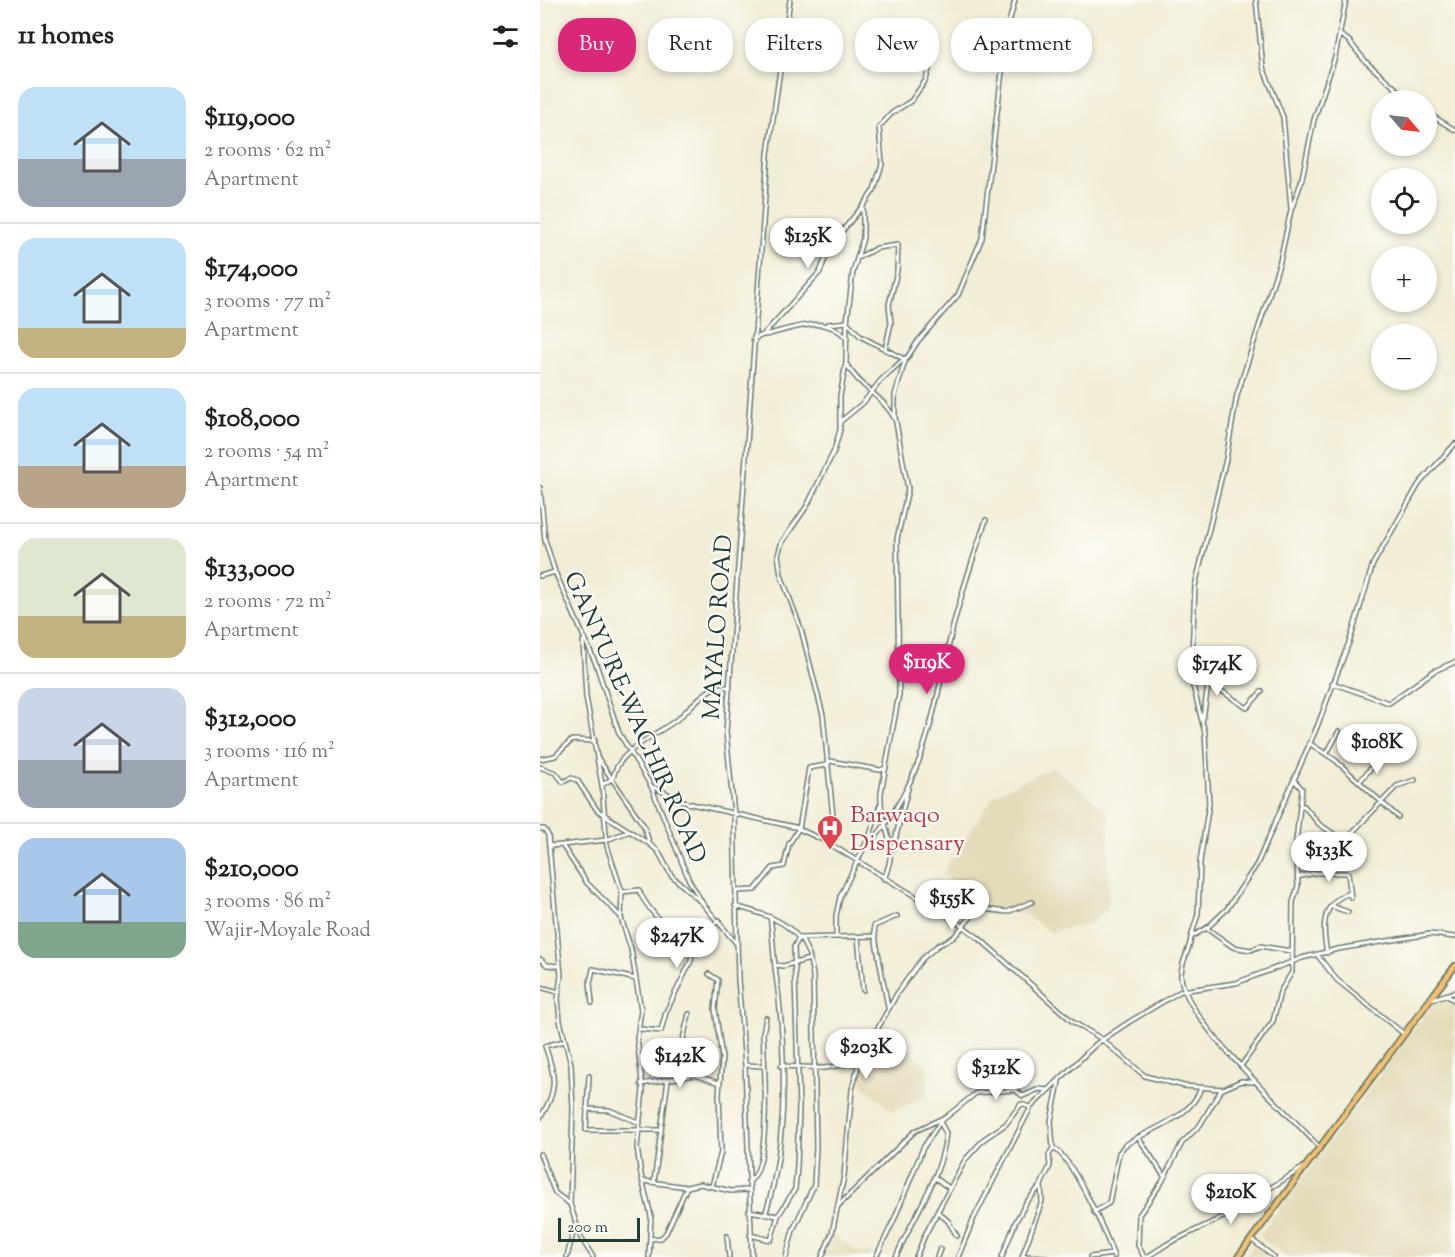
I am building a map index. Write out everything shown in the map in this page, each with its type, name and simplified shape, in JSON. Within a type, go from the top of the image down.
[{"type":"main road","points":[[1238,1257],[1455,966]]},
{"type":"street","name":"MAYALO ROAD","points":[[752,1257],[745,1065],[735,906],[734,814],[726,751],[753,340],[768,154],[790,0]]},
{"type":"street","points":[[841,421],[909,355],[958,295],[982,238],[1007,30],[1015,0]]},
{"type":"street","points":[[1256,0],[1262,63],[1283,117],[1291,210]]},
{"type":"street","points":[[1320,1148],[1254,1082],[1202,1019],[1184,990],[1180,974],[1198,914],[1198,884],[1209,803],[1203,721],[1192,687],[1191,664],[1197,575],[1226,459],[1237,395],[1276,275],[1291,210],[1301,183],[1314,120],[1340,35],[1346,0]]},
{"type":"street","points":[[1340,35],[1348,40],[1366,62],[1398,90]]},
{"type":"street","points":[[763,335],[820,272],[830,246],[863,206],[880,177],[882,164],[879,127],[892,113],[910,101],[926,80],[928,72]]},
{"type":"street","points":[[1437,119],[1455,130]]},
{"type":"street","points":[[825,841],[833,822],[823,716],[801,628],[781,575],[778,555],[782,542],[804,513],[837,443],[841,421],[840,396],[846,363],[847,322],[857,258],[863,238],[863,206]]},
{"type":"street","points":[[857,258],[877,248],[898,244],[897,271],[889,305],[891,323],[885,350]]},
{"type":"street","points":[[753,340],[763,335],[816,323],[847,322]]},
{"type":"street","points":[[847,322],[860,336],[904,359]]},
{"type":"street","points":[[826,324],[847,339]]},
{"type":"street","points":[[836,936],[836,916],[840,897],[868,839],[880,803],[899,694],[897,539],[908,489],[894,406],[901,372],[909,355]]},
{"type":"street","points":[[846,363],[855,380],[887,405],[898,426]]},
{"type":"street","points":[[1191,937],[1206,928],[1232,902],[1257,864],[1294,780],[1351,637],[1374,561],[1419,484],[1455,444]]},
{"type":"street","name":"GANYURE-WACHIR ROAD","points":[[540,488],[545,540],[555,572],[573,609],[583,641],[596,664],[619,733],[651,786],[680,860],[703,904],[737,943]]},
{"type":"street","points":[[868,839],[874,839],[885,826],[926,747],[954,623],[986,520]]},
{"type":"street","points":[[540,576],[555,572]]},
{"type":"street","points":[[583,641],[586,697],[602,785],[606,840],[622,892],[621,918],[632,950],[631,962],[641,1010],[637,1039],[641,1084],[640,1130],[637,1147],[651,1216],[649,1257]]},
{"type":"street","points":[[1332,683],[1389,703],[1434,671],[1455,662]]},
{"type":"street","points":[[1191,664],[1210,683],[1247,708],[1262,691]]},
{"type":"street","points":[[1203,721],[1210,683],[1219,669]]},
{"type":"street","points":[[649,844],[644,826],[613,783],[615,771],[631,753],[680,717],[709,690],[717,686],[730,687]]},
{"type":"street","points":[[1327,753],[1340,731]]},
{"type":"street","points":[[540,759],[555,756],[574,739],[594,741]]},
{"type":"street","points":[[1309,743],[1327,753],[1398,817]]},
{"type":"street","points":[[597,756],[613,778]]},
{"type":"street","points":[[1360,781],[1380,756]]},
{"type":"street","points":[[735,891],[755,890],[773,868],[784,866],[789,844],[799,828],[809,768],[827,765],[830,760],[880,770],[886,768]]},
{"type":"street","points":[[540,767],[556,773],[563,782],[571,778],[577,780],[597,810],[658,851],[671,876],[703,904]]},
{"type":"street","points":[[602,785],[613,778]]},
{"type":"street","points":[[1241,1066],[1274,1019],[1274,1008],[1280,992],[1289,981],[1292,972],[1293,902],[1297,877],[1296,856],[1302,789],[1294,780]]},
{"type":"street","points":[[1296,856],[1324,850],[1344,841],[1397,786],[1415,780]]},
{"type":"street","points":[[884,879],[908,785]]},
{"type":"street","points":[[651,786],[687,803],[799,828],[825,841],[884,879],[923,899],[964,927],[1073,1022],[1102,1041],[1145,1076],[1201,1088],[1223,1089],[1241,1081],[1254,1082]]},
{"type":"street","points":[[880,803],[892,850]]},
{"type":"street","points":[[1300,806],[1304,806],[1319,824],[1344,841]]},
{"type":"street","points":[[540,829],[544,829],[548,835],[560,966],[560,1021],[572,1064],[570,1204],[576,1223],[593,1257]]},
{"type":"street","points":[[549,846],[606,840],[630,831]]},
{"type":"street","points":[[561,845],[587,883],[621,918]]},
{"type":"street","points":[[1297,877],[1315,873],[1348,873],[1352,898]]},
{"type":"street","points":[[622,892],[639,890],[647,904],[681,946],[692,951]]},
{"type":"street","points":[[1327,953],[1323,930],[1330,906],[1337,897],[1350,893]]},
{"type":"street","points":[[822,1257],[832,1233],[847,1159],[852,1090],[859,1062],[888,1009],[922,959],[937,946],[954,937],[979,910],[1007,912],[1032,903]]},
{"type":"street","points":[[735,906],[784,924],[800,938],[810,959],[815,1009],[813,1040],[816,1148],[813,1191],[793,1230],[786,1257]]},
{"type":"street","points":[[1330,906],[1348,912]]},
{"type":"street","points":[[888,1009],[874,926],[897,916]]},
{"type":"street","points":[[766,1212],[780,1158],[779,986],[770,917]]},
{"type":"street","points":[[640,1029],[661,1031],[666,1012],[691,962],[692,951],[704,933],[718,920]]},
{"type":"street","points":[[1206,928],[1233,947],[1251,950],[1260,946],[1291,951]]},
{"type":"street","points":[[958,1257],[974,1218],[1031,1107],[1102,1041],[1138,1016],[1184,990],[1236,983],[1292,962],[1327,953],[1421,935],[1455,937]]},
{"type":"street","points":[[800,938],[875,936]]},
{"type":"street","points":[[858,937],[863,990]]},
{"type":"street","points":[[750,1235],[771,1240],[778,1216],[792,1196],[796,1181],[798,1066],[794,947],[800,938]]},
{"type":"street","points":[[1318,956],[1337,980],[1404,1034]]},
{"type":"street","points":[[540,959],[547,965],[560,966]]},
{"type":"street","points":[[775,965],[794,964],[810,959]]},
{"type":"street","points":[[592,1003],[590,983],[593,969],[636,979]]},
{"type":"street","points":[[709,974],[718,980],[715,1009],[722,1058],[719,1083],[721,1152],[712,1186]]},
{"type":"street","points":[[540,987],[559,992]]},
{"type":"street","points":[[1430,999],[1455,992]]},
{"type":"street","points":[[1445,994],[1455,1000]]},
{"type":"street","points":[[680,1078],[679,1056],[689,1014]]},
{"type":"street","points":[[748,1182],[756,1175],[765,1140],[766,1018]]},
{"type":"street","points":[[540,1118],[549,1107],[555,1082],[545,1046],[564,1041]]},
{"type":"street","points":[[781,1066],[825,1068],[859,1062]]},
{"type":"street","points":[[745,1065],[764,1066]]},
{"type":"street","points":[[589,1076],[586,1130],[660,1130]]},
{"type":"street","points":[[641,1084],[695,1076],[719,1083]]},
{"type":"street","points":[[654,1182],[668,1080]]},
{"type":"street","points":[[1002,1257],[1026,1203],[1041,1185],[1048,1171],[1053,1148],[1051,1121],[1059,1083]]},
{"type":"street","points":[[1094,1212],[1106,1206],[1110,1200],[1119,1153],[1138,1137],[1180,1114],[1194,1103],[1201,1088]]},
{"type":"street","points":[[1023,1096],[1039,1089],[1048,1090]]},
{"type":"street","points":[[1223,1089],[1200,1125],[1182,1143],[1139,1215],[1138,1245],[1146,1257],[1169,1243],[1225,1216],[1294,1172],[1306,1167]]},
{"type":"street","points":[[838,1206],[915,1131],[944,1117],[976,1093],[1015,1090],[1023,1096]]},
{"type":"street","points":[[916,1257],[949,1188],[969,1155],[984,1139],[1006,1124],[1021,1104],[1023,1096]]},
{"type":"street","points":[[1021,1104],[1031,1107]]},
{"type":"street","points":[[588,1109],[609,1110],[640,1123]]},
{"type":"street","points":[[876,1257],[894,1220],[923,1148],[944,1117]]},
{"type":"street","points":[[896,1257],[942,1162],[946,1136],[940,1122]]},
{"type":"street","points":[[1138,1137],[1164,1176]]},
{"type":"street","points":[[1053,1148],[1059,1150],[1076,1175],[1113,1256],[1090,1257]]},
{"type":"street","points":[[540,1154],[555,1193],[570,1204]]},
{"type":"street","points":[[934,1177],[949,1188]]},
{"type":"street","points":[[643,1181],[687,1187],[700,1184],[731,1191],[748,1190]]},
{"type":"street","points":[[1041,1185],[1042,1201],[1022,1256],[1045,1257]]},
{"type":"street","points":[[651,1239],[661,1238],[666,1233],[687,1187]]},
{"type":"street","points":[[749,1211],[766,1212],[778,1216]]},
{"type":"street","points":[[938,1212],[948,1221],[957,1236]]},
{"type":"street","points":[[567,1257],[576,1223]]},
{"type":"street","points":[[728,1236],[729,1257]]},
{"type":"street","points":[[1251,1240],[1274,1257]]},
{"type":"street","points":[[937,1257],[940,1248]]},
{"type":"shaded area","points":[[1053,767],[1109,812],[1109,900],[1106,909],[1091,923],[1051,932],[1022,913],[991,907],[941,874],[995,794]]},
{"type":"shaded area","points":[[1443,996],[1455,1005],[1455,1257],[1286,1257],[1259,1236],[1434,1002]]},
{"type":"shaded area","points":[[882,1028],[889,1030],[929,1069],[927,1096],[893,1112],[857,1080],[862,1054]]},
{"type":"shaded area","points":[[833,1235],[861,1253],[872,1252],[870,1257],[823,1257]]},
{"type":"shaded area","points":[[1254,1245],[1269,1257],[1245,1257]]},
{"type":"place","name":"Barwaqo Dispensary","points":[[830,851]]}]
